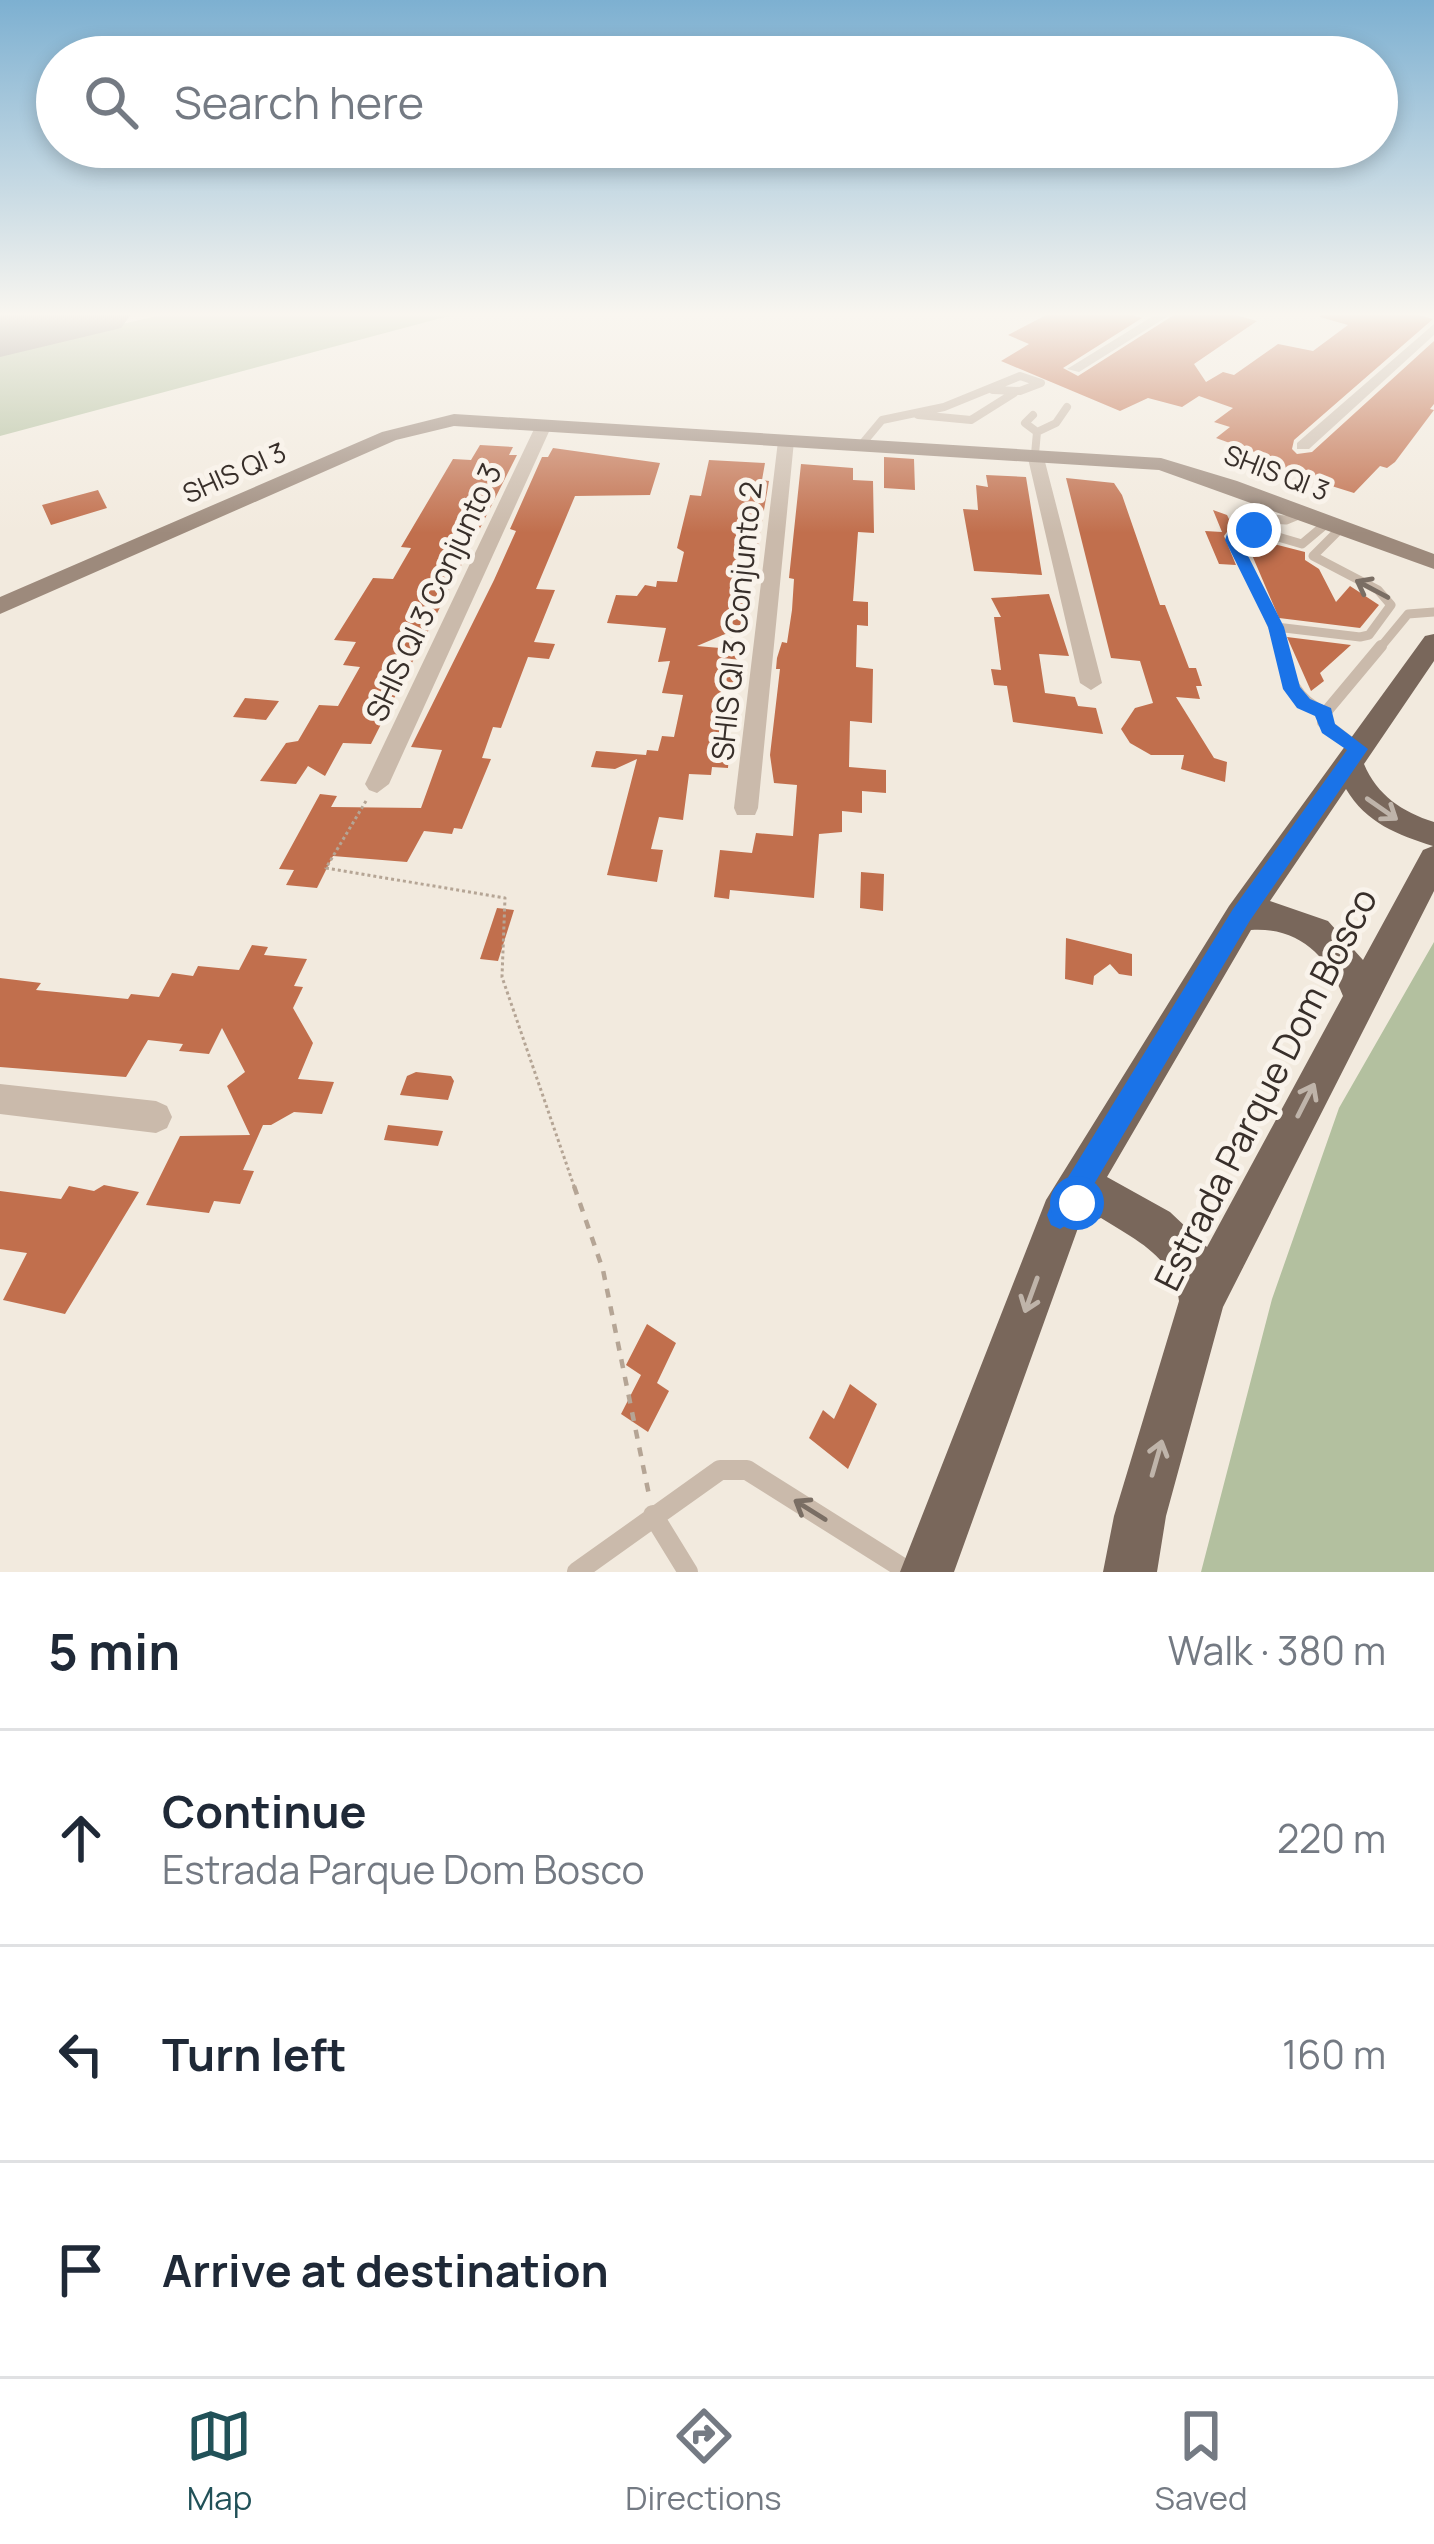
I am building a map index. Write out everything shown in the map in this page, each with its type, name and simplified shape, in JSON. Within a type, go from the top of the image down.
[{"type":"main road","points":[[927,1572],[1060,1215],[1241,916],[1434,642]]},
{"type":"main road","points":[[1354,756],[1366,800],[1386,815],[1434,834]]},
{"type":"main road","name":"Estrada Parque Dom Bosco","points":[[1130,1572],[1140,1516],[1202,1301],[1434,859]]},
{"type":"main road","points":[[1273,870],[1290,900],[1317,920],[1350,938],[1390,940]]},
{"type":"main road","points":[[1241,916],[1263,913],[1309,925],[1338,946],[1352,965],[1360,994]]},
{"type":"main road","points":[[1060,1215],[1077,1203],[1105,1197],[1194,1259],[1202,1301]]},
{"type":"street","points":[[1304,446],[1370,386]]},
{"type":"street","name":"SHIS QI 3","points":[[0,606],[413,427],[454,420],[786,441],[1036,443],[1161,464],[1294,517],[1334,525],[1428,562]]},
{"type":"street","name":"SHIS QI 3 Conjunto 3","points":[[376,784],[544,425]]},
{"type":"street","name":"SHIS QI 3 Conjunto 2","points":[[746,808],[786,441]]},
{"type":"street","points":[[1036,443],[1091,683]]},
{"type":"street","points":[[0,1099],[156,1118]]},
{"type":"lane","points":[[862,444],[876,422],[1000,386]]},
{"type":"lane","points":[[911,414],[971,420],[1031,386]]},
{"type":"lane","points":[[993,390],[1015,392]]},
{"type":"lane","points":[[1033,415],[1025,423],[1036,443],[1067,407]]},
{"type":"lane","points":[[1236,517],[1294,517],[1291,542]]},
{"type":"lane","points":[[1291,542],[1310,542],[1334,525]]},
{"type":"lane","points":[[1313,556],[1334,525]]},
{"type":"lane","points":[[1276,627],[1360,637],[1369,634],[1391,605],[1384,593],[1325,566],[1291,542],[1254,530],[1233,534],[1251,582],[1276,627],[1292,689],[1304,704],[1325,712]]},
{"type":"lane","points":[[1354,756],[1323,722],[1325,712],[1408,614],[1434,612]]},
{"type":"lane","points":[[577,1572],[720,1470],[747,1469],[910,1572]]},
{"type":"lane","points":[[653,1515],[688,1572]]},
{"type":"path","points":[[376,784],[326,868],[506,898],[502,977],[603,1270],[653,1515]]},
{"type":"green space","points":[[0,386],[186,386],[0,436]]},
{"type":"green space","points":[[1434,942],[1434,1572],[1201,1572],[1272,1299],[1339,1108]]},
{"type":"building","points":[[1061,386],[1356,386],[1294,440],[1292,449],[1297,454],[1312,452],[1384,386],[1434,386],[1430,409],[1434,410],[1395,462],[1387,468],[1380,466],[1354,493],[1255,462],[1260,454],[1216,438],[1230,427],[1214,422],[1233,408],[1199,396],[1182,407],[1148,398],[1120,411]]},
{"type":"building","points":[[480,445],[513,447],[509,455],[517,455],[371,744],[343,743],[325,776],[308,766],[296,784],[260,781],[286,743],[298,741],[319,705],[338,706],[360,667],[343,665],[356,642],[334,640],[373,578],[393,579],[411,548],[401,547],[453,459],[471,460]]},
{"type":"building","points":[[553,448],[660,463],[650,495],[575,496],[536,589],[555,590],[534,642],[555,644],[549,659],[528,657],[501,728],[493,727],[482,758],[491,759],[462,829],[454,828],[452,834],[424,831],[407,862],[333,856],[317,888],[286,885],[294,870],[279,869],[320,794],[337,796],[331,807],[421,808],[442,750],[411,747],[494,580],[516,531],[510,529],[542,457],[548,457]]},
{"type":"building","points":[[884,457],[914,459],[915,490],[884,488]]},
{"type":"building","points":[[709,460],[765,463],[762,480],[769,481],[744,626],[697,646],[743,650],[728,768],[712,767],[711,775],[689,774],[683,820],[659,817],[651,849],[663,850],[657,882],[607,875],[637,759],[615,769],[591,767],[596,751],[646,755],[647,750],[658,751],[662,736],[674,737],[683,695],[662,693],[670,661],[658,662],[666,628],[607,623],[616,595],[637,596],[645,585],[677,582],[684,552],[677,548],[690,495],[701,496]]},
{"type":"building","points":[[801,464],[853,468],[853,480],[873,481],[874,533],[858,532],[853,601],[868,602],[868,626],[857,625],[856,667],[873,669],[872,723],[850,721],[849,767],[886,770],[886,793],[862,791],[862,813],[842,811],[842,832],[819,834],[814,898],[730,890],[729,899],[714,897],[720,850],[752,853],[756,833],[793,836],[797,785],[774,783],[770,755],[780,669],[776,669],[777,658],[782,642],[787,643],[792,610],[794,579],[789,578]]},
{"type":"building","points":[[986,475],[1026,477],[1042,575],[974,571],[963,509],[978,510],[976,485],[988,487]]},
{"type":"building","points":[[1066,478],[1114,483],[1122,495],[1160,605],[1165,605],[1189,668],[1196,668],[1202,686],[1196,686],[1200,699],[1176,697],[1214,758],[1227,762],[1225,782],[1181,769],[1184,755],[1151,755],[1130,743],[1121,729],[1135,708],[1153,703],[1140,661],[1111,658]]},
{"type":"building","points":[[98,490],[107,508],[51,525],[42,505]]},
{"type":"building","points":[[1213,510],[1227,515],[1232,525],[1224,536],[1236,565],[1219,564],[1205,531],[1222,532]]},
{"type":"building","points":[[1246,541],[1305,552],[1305,560],[1319,569],[1336,602],[1350,586],[1379,605],[1360,628],[1279,618]]},
{"type":"building","points":[[1049,594],[1069,656],[1039,654],[1045,693],[1075,697],[1078,706],[1096,708],[1103,734],[1013,722],[1007,686],[994,685],[991,669],[1001,670],[994,617],[1001,617],[991,598]]},
{"type":"building","points":[[1287,637],[1351,645],[1320,673],[1324,681],[1311,691]]},
{"type":"building","points":[[245,698],[279,701],[266,720],[233,717]]},
{"type":"building","points":[[861,872],[884,874],[883,911],[860,908]]},
{"type":"building","points":[[497,908],[514,910],[498,961],[480,959]]},
{"type":"building","points":[[1066,938],[1132,954],[1132,976],[1119,974],[1110,964],[1094,976],[1093,985],[1065,979]]},
{"type":"building","points":[[252,945],[268,947],[264,955],[307,959],[294,986],[303,987],[293,1008],[313,1043],[298,1079],[334,1082],[322,1114],[294,1112],[263,1125],[243,1170],[254,1171],[240,1204],[214,1201],[209,1213],[146,1205],[180,1136],[250,1135],[227,1086],[245,1072],[222,1028],[209,1054],[179,1051],[183,1044],[148,1040],[126,1077],[0,1067],[0,978],[41,983],[36,990],[128,999],[131,994],[159,997],[172,973],[193,976],[198,966],[239,970]]},
{"type":"building","points":[[416,1072],[451,1076],[448,1100],[400,1095],[407,1076]]},
{"type":"building","points":[[388,1125],[443,1131],[438,1146],[384,1140]]},
{"type":"building","points":[[104,1185],[139,1192],[65,1314],[3,1300],[27,1253],[0,1249],[0,1191],[61,1199],[69,1186],[94,1191]]},
{"type":"building","points":[[647,1324],[676,1343],[657,1383],[669,1391],[648,1432],[621,1414],[641,1375],[626,1365]]},
{"type":"building","points":[[850,1384],[877,1404],[848,1469],[809,1438],[823,1410],[834,1419]]},
{"type":"route","points":[[1077,1203],[1060,1215],[1241,916],[1359,749],[1328,729],[1323,722],[1325,712],[1304,704],[1292,689],[1276,627],[1233,540],[1233,534],[1254,530]]}]
